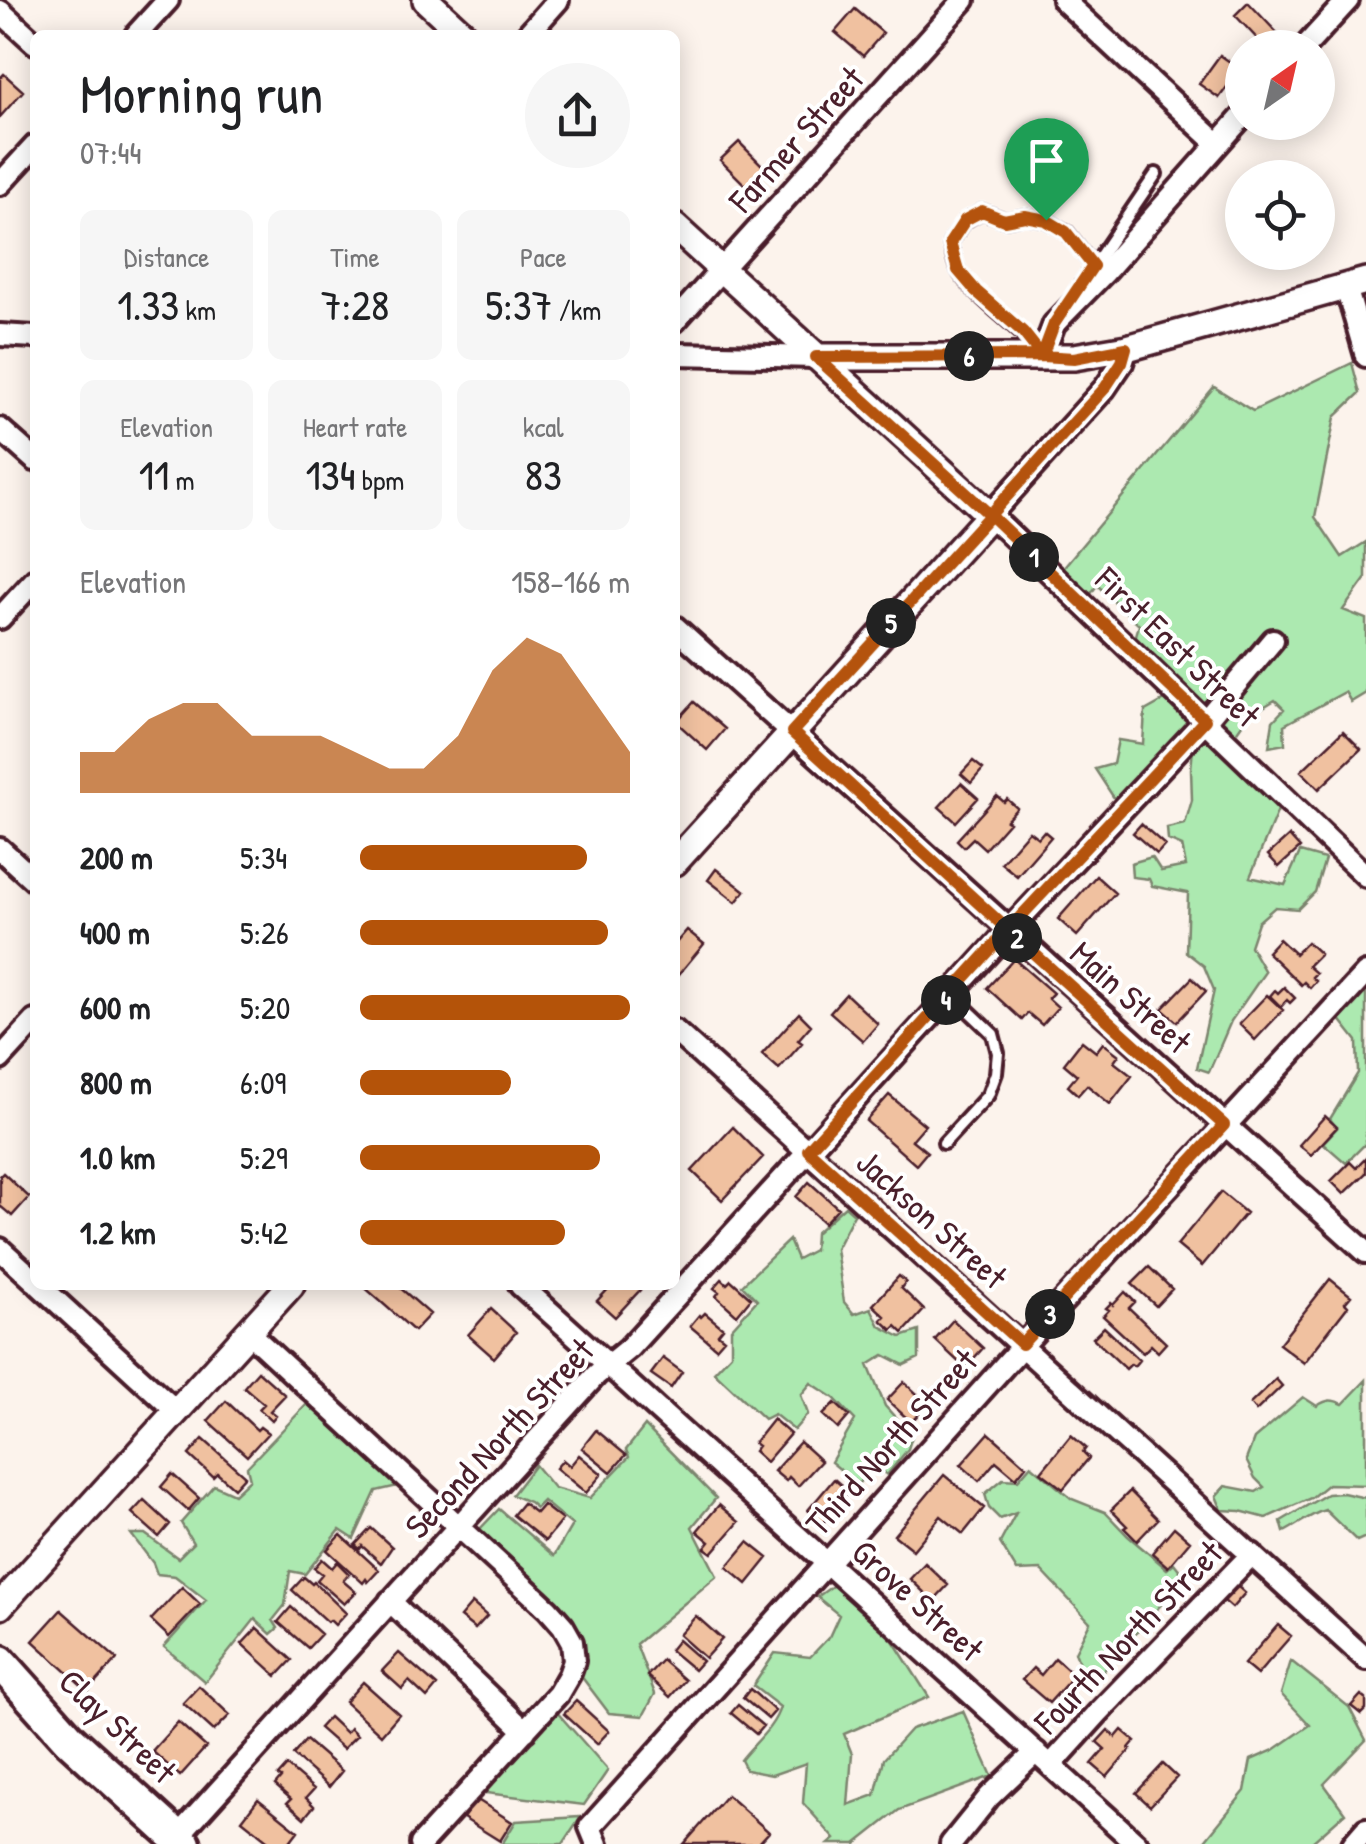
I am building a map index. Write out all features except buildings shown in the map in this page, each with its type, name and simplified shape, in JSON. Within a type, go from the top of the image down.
[{"type":"main road","name":"Clay Street","points":[[0,1662],[70,1740],[181,1841]]},
{"type":"street","points":[[141,30],[168,0]]},
{"type":"street","points":[[426,0],[459,30]]},
{"type":"street","points":[[531,30],[558,0]]},
{"type":"street","name":"Farmer Street","points":[[680,315],[964,0]]},
{"type":"street","points":[[1063,0],[1218,144]]},
{"type":"street","points":[[1320,30],[1348,0]]},
{"type":"street","points":[[0,11],[30,38]]},
{"type":"street","points":[[1042,356],[1054,324],[1225,136]]},
{"type":"street","points":[[0,184],[30,151]]},
{"type":"street","name":"First East Street","points":[[680,231],[990,515],[1366,876]]},
{"type":"street","points":[[680,354],[1074,358],[1126,348],[1356,284],[1366,356]]},
{"type":"street","points":[[0,335],[30,337]]},
{"type":"street","points":[[680,856],[1105,388],[1126,348]]},
{"type":"street","points":[[0,428],[30,455]]},
{"type":"street","points":[[0,618],[30,585]]},
{"type":"street","name":"Main Street","points":[[680,631],[1366,1252]]},
{"type":"street","name":"Second North Street","points":[[181,1841],[596,1375],[628,1348],[1205,720],[1273,640]]},
{"type":"street","points":[[0,849],[30,876]]},
{"type":"street","name":"Third North Street","points":[[594,1836],[826,1562],[1366,972]]},
{"type":"street","points":[[0,1059],[30,1026]]},
{"type":"street","name":"Jackson Street","points":[[680,1035],[1366,1659]]},
{"type":"street","points":[[0,1249],[30,1277]]},
{"type":"street","points":[[45,1290],[176,1411]]},
{"type":"street","points":[[0,1606],[286,1290]]},
{"type":"street","name":"Grove Street","points":[[526,1290],[1137,1844]]},
{"type":"street","points":[[248,1332],[548,1609],[572,1642],[574,1661],[558,1694],[422,1844]]},
{"type":"street","name":"Fourth North Street","points":[[951,1844],[988,1798],[1044,1759],[1098,1713],[1252,1554]]},
{"type":"street","points":[[390,1602],[525,1731]]},
{"type":"street","points":[[1353,1844],[1366,1830]]},
{"type":"lane","points":[[1054,324],[1156,174]]},
{"type":"lane","points":[[1042,356],[1023,332],[958,270],[950,243],[965,220],[982,211],[1004,220],[1025,216],[1046,220],[1066,232],[1093,266]]},
{"type":"lane","points":[[944,1143],[988,1095],[998,1054],[993,1034],[952,994]]},
{"type":"green space","points":[[1352,363],[1360,393],[1335,417],[1315,517],[1342,557],[1366,542],[1366,578],[1343,610],[1366,619],[1366,693],[1351,702],[1345,692],[1284,725],[1285,744],[1269,747],[1273,721],[1284,709],[1275,700],[1247,717],[1235,734],[1278,810],[1250,877],[1285,885],[1300,852],[1325,859],[1315,892],[1298,909],[1275,907],[1258,922],[1250,946],[1265,972],[1231,1021],[1209,1072],[1197,1068],[1214,990],[1204,966],[1186,952],[1188,893],[1152,886],[1149,879],[1132,877],[1131,863],[1152,857],[1161,871],[1186,866],[1182,846],[1168,840],[1167,828],[1185,824],[1192,800],[1193,749],[1213,709],[1196,699],[1176,753],[1156,773],[1114,798],[1095,769],[1113,764],[1118,740],[1143,744],[1145,711],[1168,698],[1132,649],[1139,625],[1097,585],[1084,604],[1057,575],[1214,387],[1253,411]]},
{"type":"green space","points":[[1366,988],[1366,1146],[1346,1163],[1323,1143],[1337,1128],[1330,1119],[1358,1073],[1357,1041],[1339,1018]]},
{"type":"green space","points":[[845,1206],[854,1214],[836,1249],[844,1302],[854,1314],[871,1308],[880,1326],[901,1337],[919,1331],[919,1358],[904,1365],[884,1355],[868,1365],[885,1406],[912,1436],[908,1449],[887,1475],[874,1465],[858,1484],[831,1462],[855,1420],[834,1398],[811,1383],[801,1395],[808,1414],[794,1430],[774,1414],[764,1419],[714,1372],[731,1354],[731,1329],[757,1300],[742,1285],[789,1240],[797,1259],[814,1250],[815,1233]]},
{"type":"green space","points":[[1366,1380],[1366,1485],[1328,1484],[1311,1498],[1266,1518],[1222,1510],[1216,1496],[1225,1486],[1256,1492],[1264,1487],[1246,1460],[1254,1439],[1303,1397],[1317,1406],[1330,1400],[1343,1404]]},
{"type":"green space","points":[[310,1401],[402,1485],[376,1491],[354,1539],[340,1530],[305,1574],[290,1571],[285,1605],[273,1620],[278,1628],[271,1634],[255,1619],[205,1682],[164,1647],[206,1600],[175,1576],[157,1574],[131,1534],[145,1534],[178,1558],[193,1543],[181,1523],[214,1485],[234,1494],[250,1479],[247,1467]]},
{"type":"green space","points":[[645,1426],[716,1498],[692,1527],[717,1576],[636,1644],[655,1694],[643,1716],[609,1713],[581,1676],[582,1656],[546,1598],[478,1531],[499,1509],[554,1556],[572,1525],[543,1501],[536,1508],[512,1495],[535,1465],[554,1488],[590,1498],[629,1457],[626,1450]]},
{"type":"green space","points":[[1031,1465],[1072,1499],[1105,1512],[1167,1569],[1174,1563],[1185,1577],[1099,1676],[1082,1671],[1075,1652],[1090,1622],[1041,1570],[1017,1571],[1000,1543],[1016,1513],[1000,1519],[989,1508],[985,1494],[1003,1479],[1018,1480]]},
{"type":"green space","points":[[1327,1494],[1366,1498],[1366,1537],[1357,1541],[1325,1510],[1284,1532],[1281,1521]]},
{"type":"green space","points":[[835,1584],[887,1631],[929,1697],[844,1734],[852,1754],[848,1805],[875,1795],[884,1759],[911,1729],[963,1711],[992,1776],[899,1810],[856,1844],[829,1844],[835,1839],[803,1803],[806,1763],[772,1775],[746,1770],[741,1760],[768,1729],[780,1707],[753,1686],[775,1653],[810,1657],[829,1637],[839,1615],[817,1597]]},
{"type":"green space","points":[[1291,1661],[1349,1707],[1366,1740],[1324,1784],[1345,1813],[1310,1844],[1202,1844],[1245,1791],[1251,1760],[1274,1750],[1310,1725],[1281,1694]]},
{"type":"green space","points":[[555,1710],[608,1770],[584,1805],[478,1792]]},
{"type":"green space","points":[[581,1817],[563,1844],[502,1844],[516,1821]]},
{"type":"route","points":[[1046,220],[1025,216],[1004,220],[982,211],[965,220],[950,243],[958,270],[1023,332],[1042,356],[816,357],[990,515],[792,732],[1008,930],[808,1150],[1022,1344],[1224,1125],[1008,930],[1205,720],[990,515],[1105,388],[1126,348],[1074,358],[1042,356],[1054,324],[1093,266],[1066,232],[1046,220]]}]
